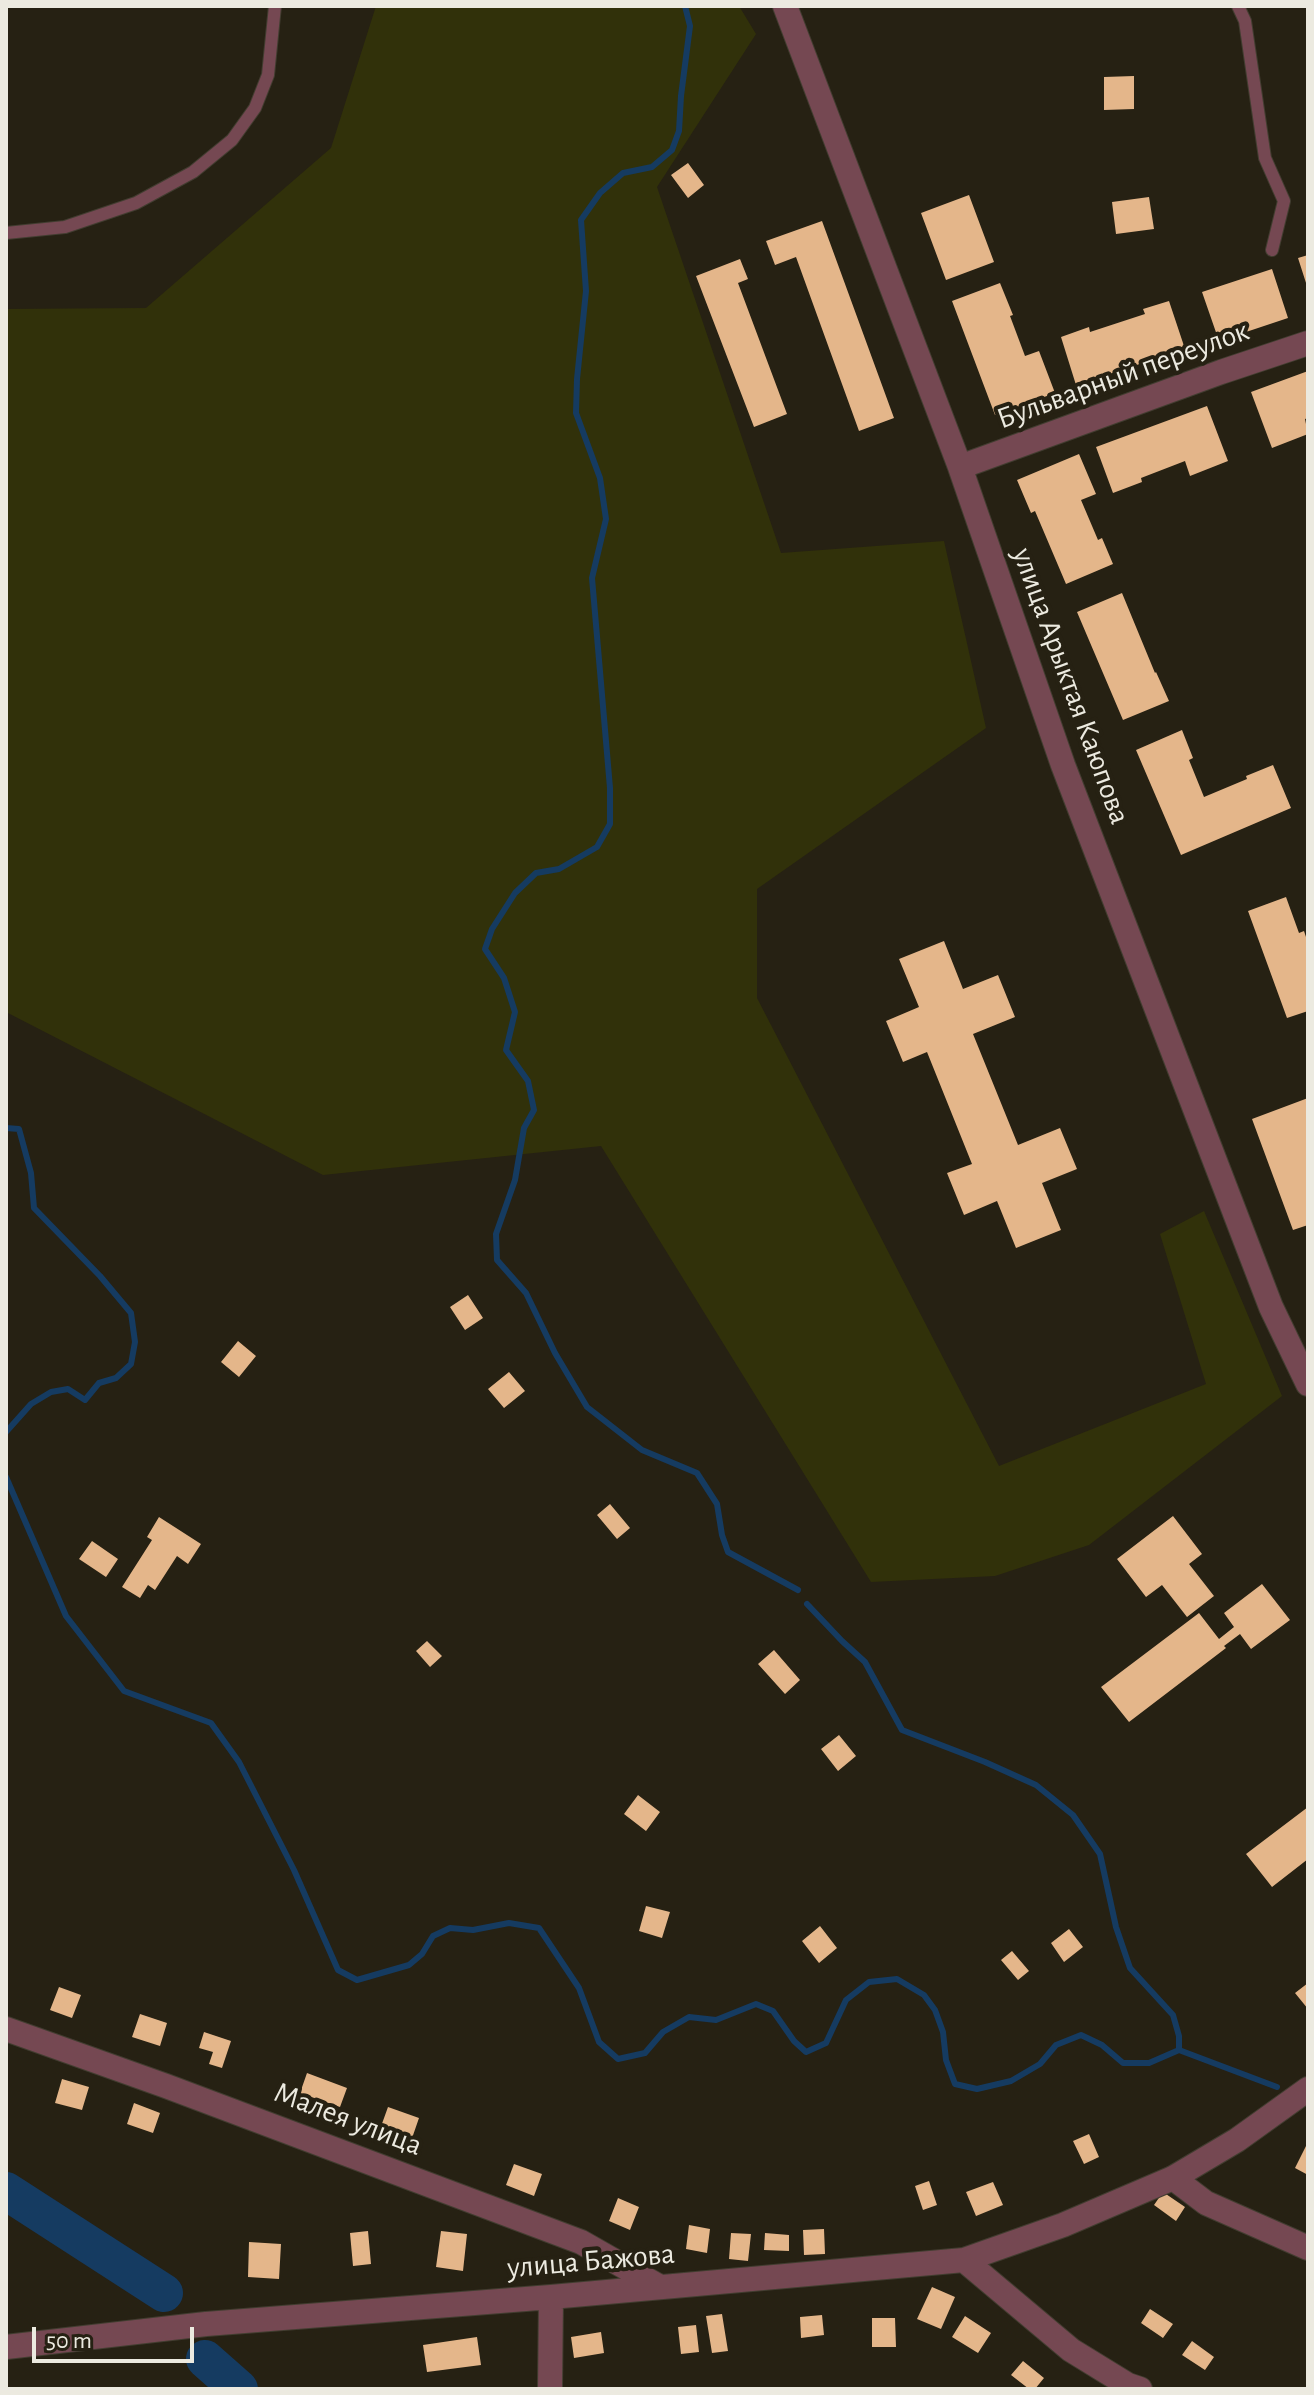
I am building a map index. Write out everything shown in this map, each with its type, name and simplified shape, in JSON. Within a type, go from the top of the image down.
[{"type":"street","name":"улица Арыктая Каюпова","points":[[785,6],[960,467],[1069,779],[1265,1293],[1308,1384]]},
{"type":"street","name":"Бульварный переулок","points":[[960,467],[1308,343]]},
{"type":"street","name":"Малея улица","points":[[6,2029],[181,2091],[581,2242],[660,2287]]},
{"type":"street","name":"улица Бажова","points":[[6,2347],[206,2324],[964,2260],[1063,2225],[1173,2178],[1237,2140],[1308,2089]]},
{"type":"street","points":[[1173,2178],[1206,2203],[1308,2248]]},
{"type":"street","points":[[964,2260],[1071,2350],[1128,2385],[1140,2389]]},
{"type":"street","points":[[550,2389],[551,2297]]},
{"type":"lane","points":[[6,233],[65,227],[136,203],[193,172],[232,140],[255,108],[268,75],[275,6]]},
{"type":"lane","points":[[1238,6],[1245,21],[1265,158],[1284,201],[1272,250]]},
{"type":"shaded area","points":[[376,6],[739,6],[756,34],[657,187],[781,553],[944,541],[986,728],[757,889],[757,998],[999,1466],[1206,1384],[1160,1234],[1204,1211],[1282,1396],[1089,1545],[995,1576],[871,1582],[601,1146],[323,1175],[6,1012],[6,309],[146,308],[331,148]]},
{"type":"building","points":[[1134,76],[1134,109],[1104,110],[1104,77]]},
{"type":"building","points":[[688,163],[704,185],[688,198],[671,175]]},
{"type":"building","points":[[969,195],[994,262],[946,280],[921,213]]},
{"type":"building","points":[[1149,197],[1154,229],[1116,234],[1112,202]]},
{"type":"building","points":[[822,221],[894,418],[859,431],[796,257],[775,265],[766,241]]},
{"type":"building","points":[[1308,255],[1308,286],[1307,286],[1298,258]]},
{"type":"building","points":[[740,259],[748,279],[738,283],[787,414],[754,427],[696,276]]},
{"type":"building","points":[[1272,269],[1288,318],[1219,341],[1202,292]]},
{"type":"building","points":[[1000,283],[1025,356],[1039,351],[1055,393],[995,415],[952,301]]},
{"type":"building","points":[[1169,301],[1185,349],[1076,385],[1061,337],[1089,327],[1090,332],[1145,314],[1143,309]]},
{"type":"building","points":[[1308,371],[1308,418],[1305,419],[1308,434],[1272,448],[1251,392]]},
{"type":"building","points":[[1207,406],[1228,461],[1190,476],[1185,461],[1113,493],[1096,447]]},
{"type":"building","points":[[1079,454],[1096,494],[1081,500],[1098,540],[1102,538],[1113,564],[1066,584],[1035,511],[1031,513],[1017,480]]},
{"type":"building","points":[[1122,593],[1169,701],[1123,720],[1077,612]]},
{"type":"building","points":[[1182,730],[1193,758],[1189,760],[1204,797],[1273,765],[1291,808],[1181,855],[1136,750]]},
{"type":"building","points":[[1286,897],[1299,933],[1304,931],[1308,943],[1308,1011],[1287,1018],[1248,911]]},
{"type":"building","points":[[944,941],[963,989],[998,975],[1015,1017],[973,1034],[1018,1145],[1060,1128],[1077,1169],[1042,1183],[1061,1230],[1016,1248],[997,1201],[964,1215],[947,1173],[972,1164],[927,1052],[903,1062],[886,1021],[919,1007],[899,959]]},
{"type":"building","points":[[1308,1098],[1308,1225],[1293,1230],[1252,1119]]},
{"type":"building","points":[[468,1295],[483,1318],[465,1330],[450,1307]]},
{"type":"building","points":[[238,1341],[256,1356],[239,1377],[221,1362]]},
{"type":"building","points":[[509,1372],[525,1391],[504,1408],[488,1389]]},
{"type":"building","points":[[610,1504],[630,1528],[617,1539],[597,1515]]},
{"type":"building","points":[[1173,1516],[1202,1554],[1189,1564],[1214,1596],[1187,1617],[1162,1585],[1146,1597],[1117,1559]]},
{"type":"building","points":[[159,1517],[201,1544],[188,1564],[177,1556],[155,1590],[148,1585],[140,1598],[122,1587],[152,1540],[147,1537]]},
{"type":"building","points":[[92,1541],[118,1559],[106,1577],[79,1559]]},
{"type":"building","points":[[1262,1584],[1290,1620],[1251,1649],[1240,1634],[1129,1722],[1101,1687],[1199,1613],[1219,1639],[1234,1627],[1224,1613]]},
{"type":"building","points":[[427,1641],[442,1656],[430,1667],[416,1651]]},
{"type":"building","points":[[774,1650],[800,1680],[785,1694],[758,1664]]},
{"type":"building","points":[[839,1735],[856,1756],[838,1771],[821,1749]]},
{"type":"building","points":[[638,1795],[660,1812],[646,1831],[624,1814]]},
{"type":"building","points":[[1308,1807],[1308,1859],[1272,1887],[1246,1854]]},
{"type":"building","points":[[646,1906],[670,1912],[662,1938],[639,1931]]},
{"type":"building","points":[[820,1926],[837,1948],[819,1963],[802,1941]]},
{"type":"building","points":[[1069,1929],[1083,1947],[1064,1962],[1051,1943]]},
{"type":"building","points":[[1012,1951],[1029,1971],[1018,1980],[1001,1960]]},
{"type":"building","points":[[1308,1983],[1308,2009],[1295,1993]]},
{"type":"building","points":[[59,1987],[81,1995],[72,2018],[50,2010]]},
{"type":"building","points":[[140,2014],[167,2023],[160,2046],[132,2037]]},
{"type":"building","points":[[204,2032],[231,2041],[222,2068],[209,2064],[213,2052],[199,2048]]},
{"type":"building","points":[[307,2073],[347,2088],[340,2107],[300,2093]]},
{"type":"building","points":[[62,2079],[89,2087],[82,2110],[55,2103]]},
{"type":"building","points":[[134,2103],[160,2113],[153,2133],[127,2124]]},
{"type":"building","points":[[388,2107],[419,2118],[410,2144],[379,2132]]},
{"type":"building","points":[[1089,2134],[1099,2157],[1084,2164],[1073,2141]]},
{"type":"building","points":[[1308,2142],[1308,2175],[1295,2168]]},
{"type":"building","points":[[514,2164],[542,2174],[534,2196],[506,2185]]},
{"type":"building","points":[[929,2181],[937,2205],[923,2210],[915,2186]]},
{"type":"building","points":[[993,2182],[1003,2205],[976,2216],[966,2192]]},
{"type":"building","points":[[1163,2192],[1185,2207],[1176,2221],[1154,2205]]},
{"type":"building","points":[[618,2198],[639,2207],[630,2230],[609,2221]]},
{"type":"building","points":[[689,2225],[710,2229],[707,2253],[686,2249]]},
{"type":"building","points":[[824,2229],[825,2254],[804,2255],[803,2230]]},
{"type":"building","points":[[368,2231],[371,2264],[353,2266],[350,2233]]},
{"type":"building","points":[[441,2231],[467,2234],[463,2271],[436,2267]]},
{"type":"building","points":[[731,2233],[751,2234],[748,2261],[729,2259]]},
{"type":"building","points":[[765,2233],[789,2235],[789,2251],[764,2250]]},
{"type":"building","points":[[249,2242],[281,2244],[279,2279],[248,2277]]},
{"type":"building","points":[[932,2287],[955,2297],[941,2329],[917,2319]]},
{"type":"building","points":[[1150,2309],[1173,2324],[1163,2338],[1141,2323]]},
{"type":"building","points":[[722,2314],[728,2351],[712,2353],[706,2316]]},
{"type":"building","points":[[822,2315],[824,2335],[801,2338],[800,2317]]},
{"type":"building","points":[[965,2316],[991,2333],[978,2353],[952,2337]]},
{"type":"building","points":[[872,2318],[895,2318],[896,2347],[872,2347]]},
{"type":"building","points":[[696,2325],[699,2352],[681,2354],[678,2327]]},
{"type":"building","points":[[601,2332],[604,2353],[574,2358],[571,2337]]},
{"type":"building","points":[[477,2337],[481,2365],[427,2372],[423,2345]]},
{"type":"building","points":[[1192,2341],[1214,2357],[1205,2370],[1182,2355]]},
{"type":"building","points":[[1023,2361],[1044,2378],[1035,2389],[1029,2389],[1011,2375]]},
{"type":"waterway","points":[[685,6],[690,26],[679,131],[672,150],[652,167],[623,173],[600,193],[581,220],[586,291],[576,413],[600,478],[606,519],[592,578],[610,788],[610,824],[597,847],[559,869],[536,873],[515,893],[492,929],[485,949],[504,978],[515,1012],[506,1050],[528,1081],[534,1110],[524,1128],[515,1180],[496,1234],[497,1260],[526,1293],[555,1353],[587,1407],[642,1450],[697,1473],[717,1504],[728,1552],[798,1590]]},
{"type":"waterway","points":[[6,1128],[19,1129],[31,1173],[34,1208],[131,1313],[135,1342],[131,1364],[116,1378],[99,1383],[85,1400],[68,1389],[51,1392],[31,1404],[6,1432]]},
{"type":"waterway","points":[[6,1477],[66,1616],[124,1691],[211,1723],[239,1762],[294,1870],[338,1970],[357,1980],[409,1965],[422,1954],[433,1936],[450,1928],[473,1930],[509,1923],[539,1928],[579,1988],[599,2042],[618,2059],[645,2053],[663,2032],[689,2017],[716,2020],[756,2004],[773,2011],[794,2041],[806,2052],[826,2043],[846,2000],[869,1982],[897,1979],[924,1995],[935,2010],[943,2032],[946,2060],[955,2084],[977,2089],[1011,2081],[1040,2064],[1056,2045],[1081,2035],[1102,2045],[1123,2063],[1149,2063],[1179,2050],[1277,2087]]},
{"type":"waterway","points":[[807,1604],[865,1662],[902,1730],[1036,1785],[1073,1815],[1100,1854],[1116,1927],[1130,1968],[1173,2015],[1179,2050]]},
{"type":"waterway","points":[[6,2191],[164,2293]]},
{"type":"waterway","points":[[205,2359],[239,2389]]}]
